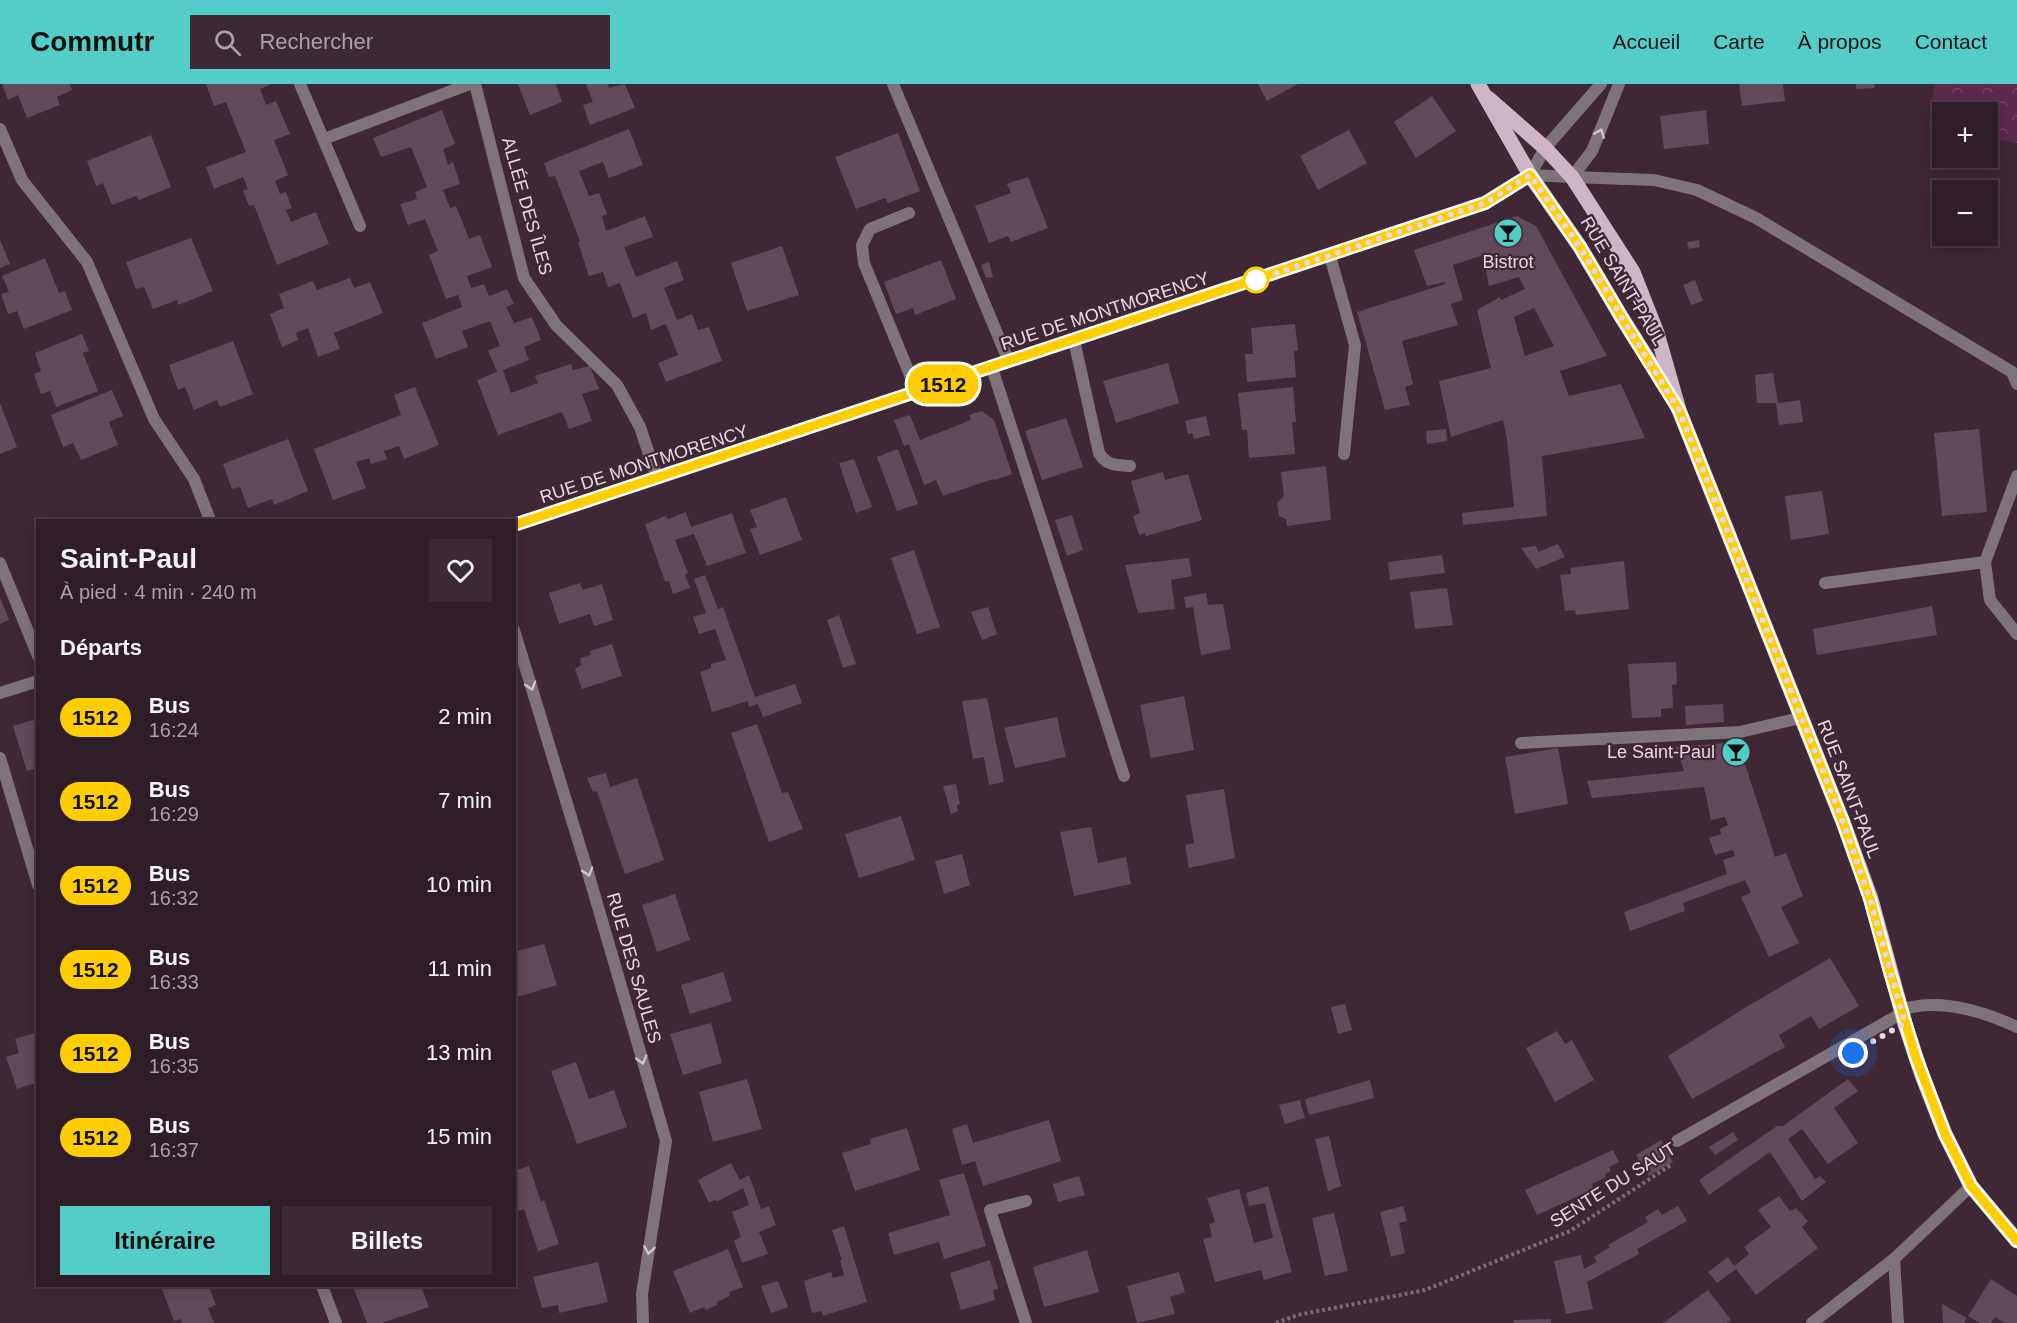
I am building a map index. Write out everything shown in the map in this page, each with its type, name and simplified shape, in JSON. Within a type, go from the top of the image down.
[{"type":"main road","points":[[1478,84],[1488,98]]},
{"type":"main road","name":"RUE SAINT-PAUL","points":[[1488,98],[1545,148],[1572,177],[1633,272],[1657,333],[1679,410],[1843,822],[1870,899],[1901,1011],[1941,1124],[1971,1186],[2017,1241]]},
{"type":"main road","name":"RUE SAINT-PAUL","points":[[1488,98],[1530,175],[1580,247],[1679,410]]},
{"type":"street","points":[[300,84],[360,226]]},
{"type":"street","points":[[324,140],[472,84]]},
{"type":"street","name":"ALLÉE DES ÎLES","points":[[472,84],[524,278],[556,326],[617,385],[639,427],[657,478]]},
{"type":"street","points":[[893,84],[1008,362]]},
{"type":"street","points":[[1601,84],[1545,148],[1530,175],[1654,180],[1697,190],[1756,218],[2015,375]]},
{"type":"street","points":[[1572,177],[1592,151],[1619,84]]},
{"type":"street","points":[[0,129],[22,180],[87,262],[154,419],[194,479],[210,519]]},
{"type":"street","name":"RUE DE MONTMORENCY","points":[[516,524],[1485,203],[1530,175]]},
{"type":"street","points":[[909,213],[870,229],[862,245],[864,263],[917,392]]},
{"type":"street","points":[[1330,256],[1355,345],[1344,454]]},
{"type":"street","points":[[1074,340],[1099,453],[1109,465],[1130,466]]},
{"type":"street","points":[[992,368],[1124,776]]},
{"type":"street","points":[[2017,476],[1984,562],[1990,600],[2017,634]]},
{"type":"street","points":[[1825,583],[1984,562]]},
{"type":"street","points":[[0,563],[36,651]]},
{"type":"street","name":"RUE DES SAULES","points":[[516,637],[666,1141],[642,1294],[643,1323]]},
{"type":"street","points":[[0,693],[36,682]]},
{"type":"street","points":[[1521,743],[1740,732],[1800,718]]},
{"type":"street","points":[[0,758],[36,878]]},
{"type":"street","points":[[1677,1141],[1901,1011],[1927,1005],[1958,1006],[2000,1019],[2017,1027]]},
{"type":"street","points":[[1812,1323],[1894,1259],[1971,1186]]},
{"type":"street","points":[[1026,1201],[990,1210],[1026,1323]]},
{"type":"street","points":[[1894,1259],[1898,1323]]},
{"type":"street","points":[[322,1287],[336,1323]]},
{"type":"path","name":"SENTE DU SAUT","points":[[1276,1323],[1298,1315],[1425,1290],[1570,1231],[1678,1161]]},
{"type":"green space","points":[[1935,84],[2017,84],[2017,143],[1998,140],[1998,102],[1932,102]]},
{"type":"green space","points":[[1932,106],[1932,128],[1929,127]]},
{"type":"building","points":[[2,84],[70,84],[72,90],[57,97],[60,105],[27,118],[18,95],[8,100]]},
{"type":"building","points":[[206,84],[272,84],[260,89],[266,105],[276,101],[290,134],[274,140],[288,175],[275,181],[280,194],[286,192],[292,208],[286,210],[291,222],[316,212],[329,244],[277,265],[254,205],[249,206],[243,191],[248,189],[243,177],[214,189],[206,167],[246,152],[226,102],[214,106]]},
{"type":"building","points":[[518,84],[556,84],[562,102],[530,115]]},
{"type":"building","points":[[586,84],[608,84],[609,88],[625,84],[635,108],[590,125],[583,105],[593,102]]},
{"type":"building","points":[[1258,84],[1298,84],[1267,101]]},
{"type":"building","points":[[1739,84],[1783,84],[1785,101],[1742,106]]},
{"type":"building","points":[[1856,84],[1874,84],[1875,88],[1856,89]]},
{"type":"building","points":[[1432,96],[1456,131],[1416,158],[1394,122]]},
{"type":"building","points":[[442,110],[455,144],[443,149],[448,165],[453,162],[460,184],[443,190],[450,208],[456,206],[469,239],[480,235],[492,267],[467,276],[471,288],[484,284],[489,296],[507,289],[514,304],[506,307],[514,323],[532,317],[541,340],[524,347],[529,360],[503,370],[511,393],[538,383],[535,376],[571,364],[573,370],[590,366],[599,389],[582,394],[592,421],[569,429],[562,412],[498,435],[477,380],[497,372],[488,350],[500,346],[490,321],[462,331],[468,347],[436,359],[422,323],[462,307],[458,295],[446,299],[429,255],[438,251],[425,219],[408,225],[400,204],[417,199],[415,192],[427,187],[411,147],[381,157],[373,138]]},
{"type":"building","points":[[1706,110],[1709,144],[1664,149],[1660,116]]},
{"type":"building","points":[[629,129],[643,165],[609,178],[603,162],[579,171],[589,196],[599,193],[607,214],[602,216],[606,231],[645,216],[653,237],[624,247],[636,277],[677,261],[684,280],[664,288],[677,320],[692,314],[698,330],[709,327],[722,361],[666,382],[658,363],[678,355],[666,324],[651,330],[646,313],[633,318],[620,283],[608,287],[603,272],[589,276],[578,242],[580,241],[555,176],[549,177],[544,163]]},
{"type":"building","points":[[1349,130],[1367,163],[1318,190],[1300,156]]},
{"type":"building","points":[[898,133],[920,191],[888,203],[885,198],[856,209],[835,157]]},
{"type":"building","points":[[151,135],[171,187],[139,200],[136,196],[112,205],[103,183],[96,186],[87,161]]},
{"type":"building","points":[[1028,177],[1048,228],[1011,242],[1008,236],[989,243],[975,206],[1011,193],[1007,184]]},
{"type":"building","points":[[1517,216],[1536,226],[1607,356],[1560,371],[1569,396],[1621,384],[1645,438],[1542,456],[1547,516],[1463,525],[1462,513],[1514,507],[1507,439],[1503,420],[1451,437],[1439,381],[1491,368],[1477,310],[1500,297],[1501,300],[1525,289],[1519,277],[1489,286],[1483,255],[1453,265],[1463,300],[1451,304],[1458,325],[1402,341],[1413,384],[1405,387],[1410,405],[1385,410],[1357,312],[1445,284],[1445,282],[1427,286],[1414,250]],"holes":[[[1534,308],[1554,346],[1525,356],[1514,317]]]},
{"type":"building","points":[[191,238],[213,291],[178,305],[177,300],[153,309],[144,287],[136,289],[126,262]]},
{"type":"building","points":[[0,240],[10,264],[0,268]]},
{"type":"building","points":[[1699,240],[1700,247],[1689,249],[1687,242]]},
{"type":"building","points":[[782,246],[799,295],[747,311],[731,263]]},
{"type":"building","points":[[45,258],[59,293],[65,291],[72,310],[24,329],[17,311],[8,314],[1,294],[9,292],[2,276]]},
{"type":"building","points":[[941,260],[956,299],[915,315],[913,308],[896,314],[884,282]]},
{"type":"building","points":[[989,262],[993,277],[986,278],[981,265]]},
{"type":"building","points":[[350,278],[354,288],[370,282],[383,313],[334,333],[340,349],[318,357],[308,328],[296,333],[298,340],[282,347],[270,314],[284,308],[279,294],[313,281],[317,290]]},
{"type":"building","points":[[1695,280],[1703,301],[1691,305],[1683,285]]},
{"type":"building","points":[[1295,324],[1298,350],[1294,351],[1296,377],[1247,382],[1245,354],[1253,354],[1251,328]]},
{"type":"building","points":[[82,334],[89,351],[83,353],[98,391],[56,407],[50,391],[41,394],[34,374],[41,371],[35,353]]},
{"type":"building","points":[[233,341],[253,394],[220,407],[217,400],[194,410],[185,387],[178,390],[169,365]]},
{"type":"building","points":[[1168,363],[1179,403],[1116,423],[1103,381]]},
{"type":"building","points":[[1773,373],[1778,403],[1800,400],[1803,422],[1779,425],[1776,403],[1757,403],[1755,375]]},
{"type":"building","points":[[415,387],[439,445],[404,459],[399,446],[384,451],[387,459],[371,464],[369,458],[356,462],[366,488],[333,500],[314,449],[401,415],[394,395]]},
{"type":"building","points":[[1293,387],[1296,422],[1292,422],[1295,454],[1249,458],[1247,430],[1242,430],[1238,393]]},
{"type":"building","points":[[112,390],[123,416],[109,422],[118,445],[81,460],[73,443],[63,447],[51,415]]},
{"type":"building","points":[[0,403],[17,447],[0,454]]},
{"type":"building","points":[[982,411],[994,420],[1012,474],[943,496],[936,480],[924,485],[909,444],[904,446],[894,420],[910,415],[920,440],[971,420],[969,415]]},
{"type":"building","points":[[1206,416],[1210,435],[1194,439],[1192,433],[1188,434],[1185,421]]},
{"type":"building","points":[[1066,418],[1083,467],[1042,480],[1025,431]]},
{"type":"building","points":[[1446,429],[1447,441],[1427,444],[1426,431]]},
{"type":"building","points":[[1979,429],[1987,512],[1942,516],[1934,433]]},
{"type":"building","points":[[288,439],[308,491],[274,505],[272,499],[248,508],[240,487],[232,489],[223,464]]},
{"type":"building","points":[[898,449],[918,504],[897,511],[877,457]]},
{"type":"building","points":[[854,459],[872,507],[856,513],[839,463]]},
{"type":"building","points":[[1326,466],[1331,520],[1287,526],[1286,519],[1279,516],[1277,503],[1284,496],[1281,472]]},
{"type":"building","points":[[1163,472],[1165,480],[1188,474],[1202,520],[1146,536],[1145,533],[1139,535],[1133,516],[1140,513],[1131,481]]},
{"type":"building","points":[[1822,491],[1829,534],[1791,540],[1785,496]]},
{"type":"building","points":[[786,497],[802,540],[760,555],[750,529],[757,527],[750,510]]},
{"type":"building","points":[[686,512],[691,527],[732,513],[746,553],[707,566],[694,534],[675,540],[688,573],[685,575],[690,588],[673,594],[669,581],[665,582],[645,524]]},
{"type":"building","points":[[1072,515],[1083,550],[1067,556],[1055,520]]},
{"type":"building","points":[[1558,544],[1565,557],[1536,569],[1521,548],[1536,546],[1538,552]]},
{"type":"building","points":[[914,550],[940,627],[917,634],[891,558]]},
{"type":"building","points":[[1442,555],[1445,573],[1390,580],[1388,562]]},
{"type":"building","points":[[1189,558],[1192,576],[1171,580],[1175,609],[1138,613],[1125,565]]},
{"type":"building","points":[[1624,561],[1629,609],[1576,615],[1575,610],[1565,611],[1560,575],[1571,574],[1570,568]]},
{"type":"building","points":[[705,575],[718,609],[723,607],[755,697],[795,684],[802,703],[763,717],[758,704],[749,707],[748,701],[712,712],[700,672],[711,668],[711,664],[726,660],[715,629],[699,634],[693,617],[706,613],[694,579]]},
{"type":"building","points":[[580,583],[583,590],[602,584],[613,620],[594,626],[590,614],[559,624],[549,593]]},
{"type":"building","points":[[1447,588],[1453,625],[1415,629],[1410,592]]},
{"type":"building","points":[[1206,593],[1208,605],[1223,604],[1231,649],[1201,655],[1193,607],[1186,608],[1184,597]]},
{"type":"building","points":[[0,597],[9,620],[0,624]]},
{"type":"building","points":[[1932,606],[1937,635],[1817,655],[1813,629]]},
{"type":"building","points":[[988,607],[997,634],[982,640],[971,612]]},
{"type":"building","points":[[839,615],[856,664],[843,668],[827,620]]},
{"type":"building","points":[[612,644],[622,676],[582,689],[575,669],[581,665],[580,658],[591,655],[590,651]]},
{"type":"building","points":[[1676,662],[1677,684],[1672,685],[1673,708],[1661,709],[1661,717],[1632,718],[1628,664]]},
{"type":"building","points":[[1184,696],[1194,750],[1151,758],[1140,705]]},
{"type":"building","points":[[987,698],[1004,782],[989,785],[984,757],[973,759],[962,701]]},
{"type":"building","points":[[1723,704],[1724,722],[1686,725],[1685,706]]},
{"type":"building","points":[[1057,717],[1066,757],[1015,768],[1004,728]]},
{"type":"building","points":[[33,720],[36,725],[36,769],[27,771],[13,726]]},
{"type":"building","points":[[757,724],[782,793],[788,792],[803,829],[769,842],[731,733]]},
{"type":"building","points":[[1738,742],[1775,857],[1786,853],[1803,896],[1781,907],[1799,943],[1769,957],[1741,897],[1751,893],[1745,880],[1683,903],[1685,911],[1630,931],[1624,912],[1727,874],[1723,860],[1735,856],[1733,850],[1715,855],[1709,838],[1721,834],[1720,829],[1728,825],[1725,817],[1711,820],[1704,787],[1592,798],[1587,781],[1684,771],[1676,747]]},
{"type":"building","points":[[1558,748],[1568,804],[1515,814],[1505,757]]},
{"type":"building","points":[[606,773],[610,787],[637,778],[664,860],[625,874],[597,791],[593,792],[587,778]]},
{"type":"building","points":[[956,784],[960,804],[957,805],[958,811],[951,814],[943,786]]},
{"type":"building","points":[[1224,789],[1235,858],[1189,868],[1185,845],[1194,843],[1186,795]]},
{"type":"building","points":[[901,816],[915,860],[859,878],[845,834]]},
{"type":"building","points":[[1091,827],[1098,863],[1126,857],[1131,884],[1074,896],[1060,832]]},
{"type":"building","points":[[962,854],[970,885],[944,894],[935,861]]},
{"type":"building","points":[[675,894],[690,940],[657,952],[642,905]]},
{"type":"building","points":[[544,944],[557,985],[516,997],[516,951]]},
{"type":"building","points":[[1830,958],[1859,1006],[1819,1029],[1811,1016],[1779,1035],[1785,1047],[1692,1099],[1668,1056]]},
{"type":"building","points":[[723,972],[732,1001],[690,1014],[681,985]]},
{"type":"building","points":[[1345,1004],[1352,1030],[1338,1034],[1331,1007]]},
{"type":"building","points":[[711,1023],[722,1063],[683,1075],[670,1034]]},
{"type":"building","points":[[1557,1031],[1565,1044],[1572,1040],[1594,1080],[1555,1102],[1526,1048]]},
{"type":"building","points":[[36,1033],[36,1083],[17,1089],[6,1057],[19,1053],[15,1039]]},
{"type":"building","points":[[576,1062],[589,1099],[614,1090],[627,1127],[577,1144],[551,1071]]},
{"type":"building","points":[[747,1079],[762,1129],[713,1142],[699,1092]]},
{"type":"building","points":[[1848,1079],[1858,1091],[1834,1108],[1858,1143],[1828,1164],[1802,1129],[1788,1139],[1815,1179],[1820,1176],[1826,1182],[1802,1201],[1770,1152],[1709,1195],[1699,1180],[1777,1126],[1783,1126]]},
{"type":"building","points":[[1370,1080],[1374,1098],[1309,1115],[1305,1099]]},
{"type":"building","points":[[1300,1100],[1305,1118],[1285,1124],[1279,1105]]},
{"type":"building","points":[[1049,1120],[1061,1161],[983,1186],[975,1161],[962,1165],[952,1129],[967,1124],[973,1143]]},
{"type":"building","points":[[907,1128],[920,1170],[855,1191],[842,1153],[871,1144],[870,1139]]},
{"type":"building","points":[[1733,1132],[1738,1140],[1715,1155],[1709,1147]]},
{"type":"building","points":[[1329,1136],[1341,1186],[1328,1191],[1315,1139]]},
{"type":"building","points":[[1661,1140],[1673,1162],[1649,1176],[1636,1155]]},
{"type":"building","points":[[1613,1150],[1619,1162],[1609,1167],[1611,1171],[1605,1174],[1606,1177],[1592,1184],[1594,1189],[1537,1215],[1525,1190]]},
{"type":"building","points":[[731,1163],[740,1180],[749,1175],[761,1209],[769,1206],[776,1225],[759,1232],[768,1254],[742,1263],[734,1241],[741,1237],[732,1212],[749,1205],[743,1188],[718,1201],[714,1200],[709,1203],[698,1180]]},
{"type":"building","points":[[529,1166],[559,1244],[538,1251],[524,1209],[516,1211],[516,1170]]},
{"type":"building","points":[[964,1173],[986,1246],[944,1259],[939,1242],[894,1255],[888,1233],[950,1215],[939,1180]]},
{"type":"building","points":[[1079,1176],[1085,1195],[1058,1202],[1053,1184]]},
{"type":"building","points":[[1268,1186],[1292,1272],[1264,1280],[1261,1270],[1215,1282],[1203,1239],[1212,1237],[1209,1224],[1215,1222],[1207,1198],[1239,1189],[1254,1243],[1273,1238],[1265,1203],[1249,1206],[1246,1193]]},
{"type":"building","points":[[1779,1196],[1790,1211],[1796,1208],[1808,1221],[1802,1227],[1818,1248],[1756,1295],[1736,1269],[1717,1283],[1708,1272],[1728,1257],[1734,1266],[1749,1254],[1744,1247],[1771,1227],[1758,1210]]},
{"type":"building","points":[[1403,1206],[1407,1221],[1399,1223],[1405,1253],[1391,1257],[1380,1212]]},
{"type":"building","points":[[1678,1206],[1687,1221],[1637,1249],[1639,1254],[1587,1282],[1593,1309],[1566,1314],[1554,1261],[1581,1255],[1584,1269],[1597,1262],[1594,1257],[1610,1247],[1608,1245],[1648,1222],[1645,1217],[1658,1209],[1662,1215]]},
{"type":"building","points":[[1334,1213],[1348,1271],[1325,1276],[1312,1218]]},
{"type":"building","points":[[844,1226],[867,1302],[823,1316],[821,1311],[812,1313],[804,1281],[831,1272],[833,1278],[844,1275],[840,1260],[842,1260],[832,1230]]},
{"type":"building","points":[[728,1249],[743,1287],[729,1292],[730,1296],[717,1302],[717,1305],[690,1313],[673,1271]]},
{"type":"building","points":[[1087,1250],[1099,1292],[1044,1307],[1033,1267]]},
{"type":"building","points":[[990,1260],[998,1289],[993,1290],[995,1300],[961,1310],[950,1273]]},
{"type":"building","points":[[598,1262],[608,1302],[559,1313],[558,1305],[542,1308],[533,1277]]},
{"type":"building","points":[[1179,1272],[1185,1292],[1170,1297],[1175,1314],[1137,1323],[1127,1286]]},
{"type":"building","points":[[1991,1279],[2017,1296],[2017,1323],[2005,1323],[1995,1317],[1991,1323],[1980,1323],[1968,1316]]},
{"type":"building","points":[[778,1281],[788,1307],[771,1313],[761,1286]]},
{"type":"building","points":[[161,1287],[209,1287],[216,1305],[208,1308],[214,1323],[182,1323],[180,1319],[174,1321]]},
{"type":"building","points":[[353,1287],[421,1287],[429,1307],[382,1323],[367,1323]]},
{"type":"building","points":[[1708,1290],[1731,1320],[1726,1323],[1663,1323]]},
{"type":"building","points":[[1942,1304],[1967,1318],[1964,1323],[1943,1323]]},
{"type":"building","points":[[1551,1319],[1551,1323],[1514,1323],[1513,1320]]},
{"type":"bus line","name":"1512","points":[[516,524],[1485,203],[1530,175],[1580,247],[1679,410],[1843,822],[1870,899],[1916,1058],[1945,1134],[1971,1186],[2017,1241]]},
{"type":"place","name":"Bistrot","points":[[1508,233]]},
{"type":"place","name":"Le Saint-Paul","points":[[1736,752]]},
{"type":"route","points":[[1256,280],[1485,203],[1530,175],[1580,247],[1679,410],[1843,822],[1870,899],[1905,1023],[1853,1053]]}]
